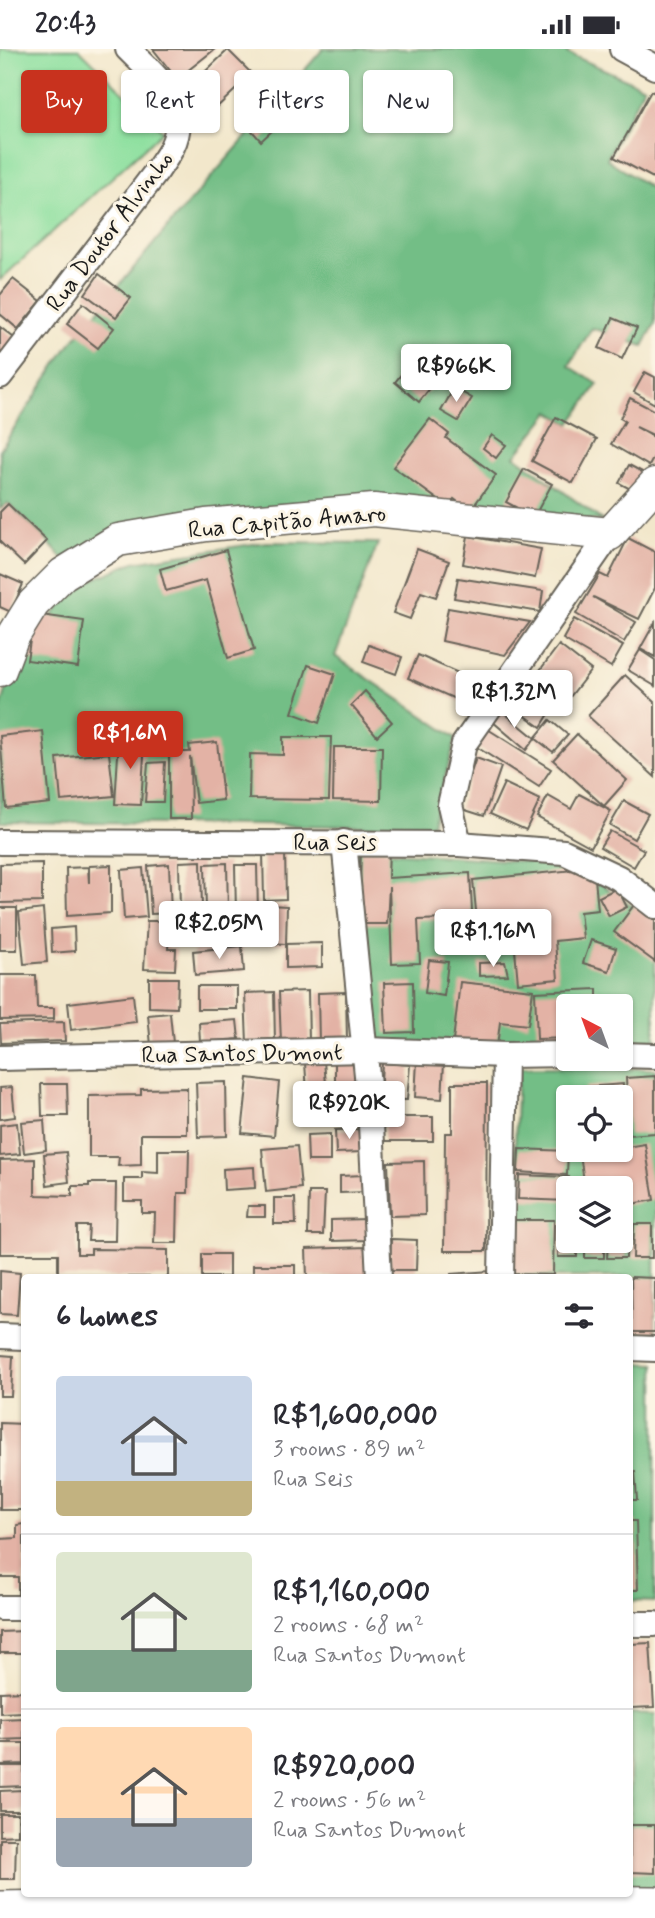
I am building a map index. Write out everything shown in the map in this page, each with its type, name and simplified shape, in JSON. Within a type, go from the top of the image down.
[{"type":"main road","points":[[0,1910],[38,1907],[655,1905]]},
{"type":"street","name":"Rua Doutor Alvinho","points":[[0,376],[157,171],[172,147],[178,125],[175,103],[163,85],[128,49]]},
{"type":"street","points":[[622,49],[655,67]]},
{"type":"street","points":[[459,844],[450,805],[464,744],[610,534],[655,484]]},
{"type":"street","name":"Rua Capitão Amaro","points":[[0,670],[12,638],[33,604],[63,574],[118,540],[206,525],[374,510],[610,534]]},
{"type":"street","name":"Rua Seis","points":[[0,842],[459,844],[564,852],[620,878],[653,898]]},
{"type":"street","points":[[344,842],[366,1050],[379,1274]]},
{"type":"street","name":"Rua Santos Dumont","points":[[0,1058],[366,1050],[556,1054]]},
{"type":"street","points":[[501,1274],[505,1055]]},
{"type":"street","points":[[634,1055],[655,1056]]},
{"type":"street","points":[[0,1336],[21,1337]]},
{"type":"street","points":[[633,1348],[655,1349]]},
{"type":"street","points":[[0,1608],[21,1608]]},
{"type":"street","points":[[633,1624],[655,1624]]},
{"type":"green space","points":[[0,49],[79,49],[101,70],[21,70],[21,133],[107,133],[107,76],[121,90],[121,133],[161,133],[0,280]]},
{"type":"green space","points":[[323,49],[567,49],[567,53],[644,87],[607,159],[655,191],[655,324],[643,346],[592,328],[569,366],[598,384],[570,424],[550,412],[515,456],[603,521],[382,499],[62,558],[8,503],[0,509],[0,450],[67,348],[250,133],[349,133],[349,70],[305,70]]},
{"type":"green space","points":[[266,542],[378,543],[335,656],[456,738],[431,827],[0,822],[0,711],[16,656],[80,585],[134,562]]},
{"type":"green space","points":[[349,849],[574,865],[655,922],[655,1040],[634,1040],[634,994],[556,994],[556,1041],[376,1046]]},
{"type":"green space","points":[[518,1068],[556,1068],[556,1071],[655,1069],[655,1334],[633,1334],[633,1274],[510,1274]]},
{"type":"green space","points":[[633,1363],[655,1364],[655,1602],[633,1601]]},
{"type":"green space","points":[[633,1713],[655,1714],[655,1891],[633,1891]]},
{"type":"building","points":[[153,49],[215,49],[188,70],[170,70]]},
{"type":"building","points":[[228,50],[248,70],[234,70],[234,91],[220,104],[220,70],[207,70]]},
{"type":"building","points":[[651,91],[655,93],[655,179],[614,157]]},
{"type":"building","points":[[254,133],[270,133],[261,141]]},
{"type":"building","points":[[99,274],[131,298],[116,317],[85,294]]},
{"type":"building","points":[[13,279],[41,301],[18,329],[0,314],[0,295]]},
{"type":"building","points":[[83,303],[114,328],[98,348],[67,324]]},
{"type":"building","points":[[613,318],[637,328],[622,359],[599,348]]},
{"type":"building","points":[[0,327],[18,341],[0,365]]},
{"type":"building","points":[[412,361],[436,381],[419,402],[395,382]]},
{"type":"building","points":[[645,372],[655,377],[655,404],[634,392]]},
{"type":"building","points":[[454,388],[472,398],[458,421],[441,411]]},
{"type":"building","points":[[630,398],[655,411],[655,436],[636,427],[655,438],[655,455],[649,466],[611,444],[625,421],[620,418]]},
{"type":"building","points":[[556,417],[597,439],[573,483],[532,461]]},
{"type":"building","points":[[430,419],[449,434],[446,438],[496,475],[470,511],[454,499],[448,507],[393,467]]},
{"type":"building","points":[[492,435],[506,445],[496,458],[483,448]]},
{"type":"building","points":[[629,465],[646,474],[636,492],[619,483]]},
{"type":"building","points":[[524,469],[552,484],[534,517],[506,502]]},
{"type":"building","points":[[8,504],[47,541],[24,565],[0,542],[0,512]]},
{"type":"building","points":[[468,536],[541,549],[535,578],[463,564]]},
{"type":"building","points":[[628,538],[655,552],[655,588],[639,619],[593,597],[636,622],[624,642],[576,614],[600,574],[608,578]]},
{"type":"building","points":[[417,549],[449,561],[436,597],[421,592],[410,619],[393,613]]},
{"type":"building","points":[[226,550],[254,650],[228,658],[206,580],[166,591],[160,569]]},
{"type":"building","points":[[0,574],[23,584],[11,612],[0,607]]},
{"type":"building","points":[[458,578],[543,591],[540,612],[454,598]]},
{"type":"building","points":[[448,608],[530,622],[505,655],[442,641]]},
{"type":"building","points":[[34,614],[84,621],[78,667],[27,660]]},
{"type":"building","points":[[574,619],[623,646],[611,667],[563,639]]},
{"type":"building","points":[[655,622],[655,657],[640,649]]},
{"type":"building","points":[[369,645],[402,657],[396,674],[363,662]]},
{"type":"building","points":[[559,645],[591,670],[562,707],[531,682]]},
{"type":"building","points":[[640,650],[655,660],[655,686],[628,670]]},
{"type":"building","points":[[418,655],[474,680],[464,703],[408,678]]},
{"type":"building","points":[[308,665],[335,674],[319,723],[292,713]]},
{"type":"building","points":[[625,675],[655,702],[655,777],[588,716]]},
{"type":"building","points":[[514,689],[549,714],[541,727],[506,702]]},
{"type":"building","points":[[365,691],[392,722],[377,736],[351,705]]},
{"type":"building","points":[[501,710],[535,738],[526,750],[492,721]]},
{"type":"building","points":[[550,720],[568,735],[553,752],[535,738]]},
{"type":"building","points":[[486,728],[551,769],[539,787],[475,746]]},
{"type":"building","points":[[43,731],[50,803],[6,808],[0,736]]},
{"type":"building","points":[[577,734],[627,780],[604,806],[553,760]]},
{"type":"building","points":[[283,737],[331,737],[329,800],[249,799],[250,754],[283,755]]},
{"type":"building","points":[[119,738],[145,739],[141,805],[115,804]]},
{"type":"building","points":[[217,742],[223,800],[196,803],[190,756],[191,819],[169,819],[169,752],[190,752],[189,745]]},
{"type":"building","points":[[334,747],[382,747],[381,801],[333,800]]},
{"type":"building","points":[[109,753],[114,796],[61,801],[57,758]]},
{"type":"building","points":[[476,758],[501,767],[484,816],[459,808]]},
{"type":"building","points":[[165,762],[163,802],[145,802],[148,763]]},
{"type":"building","points":[[504,783],[540,800],[526,830],[490,814]]},
{"type":"building","points":[[579,794],[611,811],[591,847],[537,817],[548,796],[571,809]]},
{"type":"building","points":[[624,801],[648,814],[634,839],[610,825]]},
{"type":"building","points":[[610,831],[644,850],[634,867],[600,847]]},
{"type":"building","points":[[361,849],[389,850],[388,878],[470,873],[474,949],[448,950],[447,919],[418,920],[420,963],[392,964],[389,887],[387,924],[359,924]]},
{"type":"building","points":[[263,852],[285,852],[286,899],[264,900]]},
{"type":"building","points":[[201,861],[202,910],[180,910],[179,862]]},
{"type":"building","points":[[42,863],[42,902],[0,903],[0,864]]},
{"type":"building","points":[[227,863],[228,911],[206,912],[205,864]]},
{"type":"building","points":[[169,864],[171,913],[151,914],[148,866]]},
{"type":"building","points":[[111,865],[111,913],[67,916],[66,868],[88,867],[89,883],[89,866]]},
{"type":"building","points":[[235,865],[257,865],[258,913],[236,913]]},
{"type":"building","points":[[143,868],[147,917],[124,919],[121,870]]},
{"type":"building","points":[[594,868],[598,910],[580,912],[583,938],[555,941],[558,979],[518,983],[515,950],[531,948],[529,926],[504,929],[505,949],[480,952],[473,880]]},
{"type":"building","points":[[617,888],[627,907],[609,916],[599,897]]},
{"type":"building","points":[[268,905],[287,906],[286,944],[267,943]]},
{"type":"building","points":[[634,905],[655,920],[655,962],[614,932]]},
{"type":"building","points":[[0,908],[17,908],[17,950],[0,950]]},
{"type":"building","points":[[43,909],[47,962],[24,964],[19,912]]},
{"type":"building","points":[[147,921],[170,921],[168,949],[176,949],[175,970],[144,969]]},
{"type":"building","points":[[74,927],[75,951],[52,953],[51,929]]},
{"type":"building","points":[[591,940],[616,948],[609,971],[583,963]]},
{"type":"building","points":[[322,943],[322,967],[286,968],[286,944]]},
{"type":"building","points":[[242,946],[244,971],[195,975],[193,951]]},
{"type":"building","points":[[429,960],[448,962],[444,996],[425,993]]},
{"type":"building","points":[[505,962],[508,975],[479,976],[479,963]]},
{"type":"building","points":[[0,975],[36,975],[37,1008],[54,1008],[54,1019],[0,1020]]},
{"type":"building","points":[[149,978],[178,978],[177,1008],[149,1007]]},
{"type":"building","points":[[413,982],[414,1032],[386,1033],[384,983]]},
{"type":"building","points":[[460,982],[533,990],[528,1025],[500,1022],[497,1047],[453,1041]]},
{"type":"building","points":[[197,986],[237,986],[237,1009],[197,1009]]},
{"type":"building","points":[[597,989],[597,994],[556,994],[556,1038],[537,1039],[535,992]]},
{"type":"building","points":[[308,991],[309,1042],[281,1042],[279,992]]},
{"type":"building","points":[[274,992],[275,1042],[247,1043],[245,993]]},
{"type":"building","points":[[346,992],[347,1041],[319,1043],[318,993]]},
{"type":"building","points":[[133,995],[136,1022],[71,1030],[68,1003]]},
{"type":"building","points":[[170,1013],[173,1043],[151,1045],[148,1015]]},
{"type":"building","points":[[237,1020],[239,1039],[200,1042],[199,1023]]},
{"type":"building","points":[[64,1022],[65,1041],[1,1043],[0,1024]]},
{"type":"building","points":[[324,1061],[329,1119],[309,1121],[305,1063]]},
{"type":"building","points":[[417,1061],[444,1063],[442,1099],[415,1097]]},
{"type":"building","points":[[359,1062],[359,1095],[335,1096],[335,1063]]},
{"type":"building","points":[[382,1063],[410,1065],[407,1100],[380,1099]]},
{"type":"building","points":[[655,1076],[655,1133],[633,1135],[633,1085],[626,1085],[626,1078]]},
{"type":"building","points":[[248,1078],[279,1082],[274,1136],[242,1133]]},
{"type":"building","points":[[226,1082],[227,1136],[198,1137],[196,1083]]},
{"type":"building","points":[[452,1083],[487,1083],[486,1251],[444,1251],[445,1133],[452,1133]]},
{"type":"building","points":[[41,1084],[67,1084],[68,1116],[42,1116]]},
{"type":"building","points":[[12,1087],[15,1117],[0,1119],[0,1088]]},
{"type":"building","points":[[187,1088],[187,1134],[141,1134],[141,1165],[118,1166],[119,1157],[89,1157],[89,1096],[141,1095],[141,1089]]},
{"type":"building","points":[[337,1107],[364,1108],[363,1120],[337,1119]]},
{"type":"building","points":[[384,1117],[433,1117],[433,1141],[384,1141]]},
{"type":"building","points":[[44,1120],[46,1150],[24,1153],[21,1122]]},
{"type":"building","points":[[17,1123],[20,1154],[0,1156],[0,1125]]},
{"type":"building","points":[[362,1129],[363,1152],[336,1153],[335,1130]]},
{"type":"building","points":[[330,1134],[330,1161],[308,1161],[307,1135]]},
{"type":"building","points":[[645,1144],[654,1200],[633,1204],[633,1176],[583,1176],[581,1162],[633,1162],[633,1146]]},
{"type":"building","points":[[297,1146],[301,1188],[266,1192],[262,1149]]},
{"type":"building","points":[[519,1149],[556,1151],[556,1162],[568,1162],[567,1175],[518,1172]]},
{"type":"building","points":[[158,1150],[189,1150],[188,1193],[178,1193],[177,1243],[154,1243],[155,1213],[142,1213],[142,1201],[124,1201],[124,1179],[142,1179],[142,1172],[158,1173]]},
{"type":"building","points":[[66,1152],[69,1182],[47,1185],[44,1154]]},
{"type":"building","points":[[35,1159],[35,1195],[72,1196],[72,1186],[116,1183],[115,1241],[88,1241],[89,1226],[77,1226],[77,1254],[91,1254],[91,1249],[168,1250],[168,1274],[58,1274],[58,1254],[0,1254],[0,1160]]},
{"type":"building","points":[[424,1161],[425,1215],[390,1216],[388,1162]]},
{"type":"building","points":[[254,1167],[255,1188],[224,1190],[223,1169]]},
{"type":"building","points":[[365,1175],[366,1192],[340,1193],[340,1176]]},
{"type":"building","points":[[519,1175],[556,1176],[556,1201],[518,1199]]},
{"type":"building","points":[[309,1192],[325,1192],[323,1235],[308,1235]]},
{"type":"building","points":[[274,1198],[295,1198],[296,1224],[274,1224]]},
{"type":"building","points":[[248,1206],[265,1206],[265,1217],[247,1217]]},
{"type":"building","points":[[368,1219],[369,1240],[331,1241],[331,1220]]},
{"type":"building","points":[[513,1220],[554,1220],[553,1274],[512,1274]]},
{"type":"building","points":[[634,1224],[652,1224],[652,1258],[633,1258]]},
{"type":"building","points":[[391,1239],[417,1240],[416,1270],[390,1270]]},
{"type":"building","points":[[367,1247],[368,1274],[307,1274],[306,1249]]},
{"type":"building","points":[[558,1253],[577,1253],[577,1257],[558,1257]]},
{"type":"building","points":[[585,1253],[604,1253],[604,1258],[585,1258]]},
{"type":"building","points":[[607,1253],[626,1253],[626,1258],[607,1258]]},
{"type":"building","points":[[202,1254],[229,1254],[229,1274],[202,1274]]},
{"type":"building","points":[[253,1265],[295,1265],[295,1274],[253,1274]]},
{"type":"building","points":[[0,1271],[20,1273],[17,1315],[0,1314]]},
{"type":"building","points":[[490,1271],[490,1274],[451,1274]]},
{"type":"building","points":[[633,1277],[655,1278],[655,1332],[633,1332]]},
{"type":"building","points":[[0,1355],[13,1356],[11,1396],[0,1396]]},
{"type":"building","points":[[0,1423],[21,1424],[21,1510],[0,1510]]},
{"type":"building","points":[[633,1472],[635,1472],[637,1500],[633,1500]]},
{"type":"building","points":[[633,1521],[636,1521],[638,1590],[633,1590]]},
{"type":"building","points":[[21,1524],[21,1595],[18,1595],[18,1577],[0,1577],[0,1539],[17,1538],[17,1525]]},
{"type":"building","points":[[21,1631],[21,1653],[0,1653],[0,1632]]},
{"type":"building","points":[[650,1643],[654,1707],[633,1708],[633,1644]]},
{"type":"building","points":[[21,1691],[21,1712],[0,1713],[0,1692]]},
{"type":"building","points":[[21,1718],[21,1739],[0,1740],[0,1719]]},
{"type":"building","points":[[0,1743],[21,1743],[21,1764],[0,1765]]},
{"type":"building","points":[[0,1766],[21,1766],[21,1786],[0,1787]]},
{"type":"building","points":[[21,1790],[21,1811],[0,1811],[0,1791]]},
{"type":"building","points":[[0,1814],[18,1814],[18,1835],[0,1836]]},
{"type":"building","points":[[633,1825],[655,1825],[655,1873],[633,1872]]},
{"type":"building","points":[[0,1839],[16,1839],[15,1879],[0,1879]]}]
